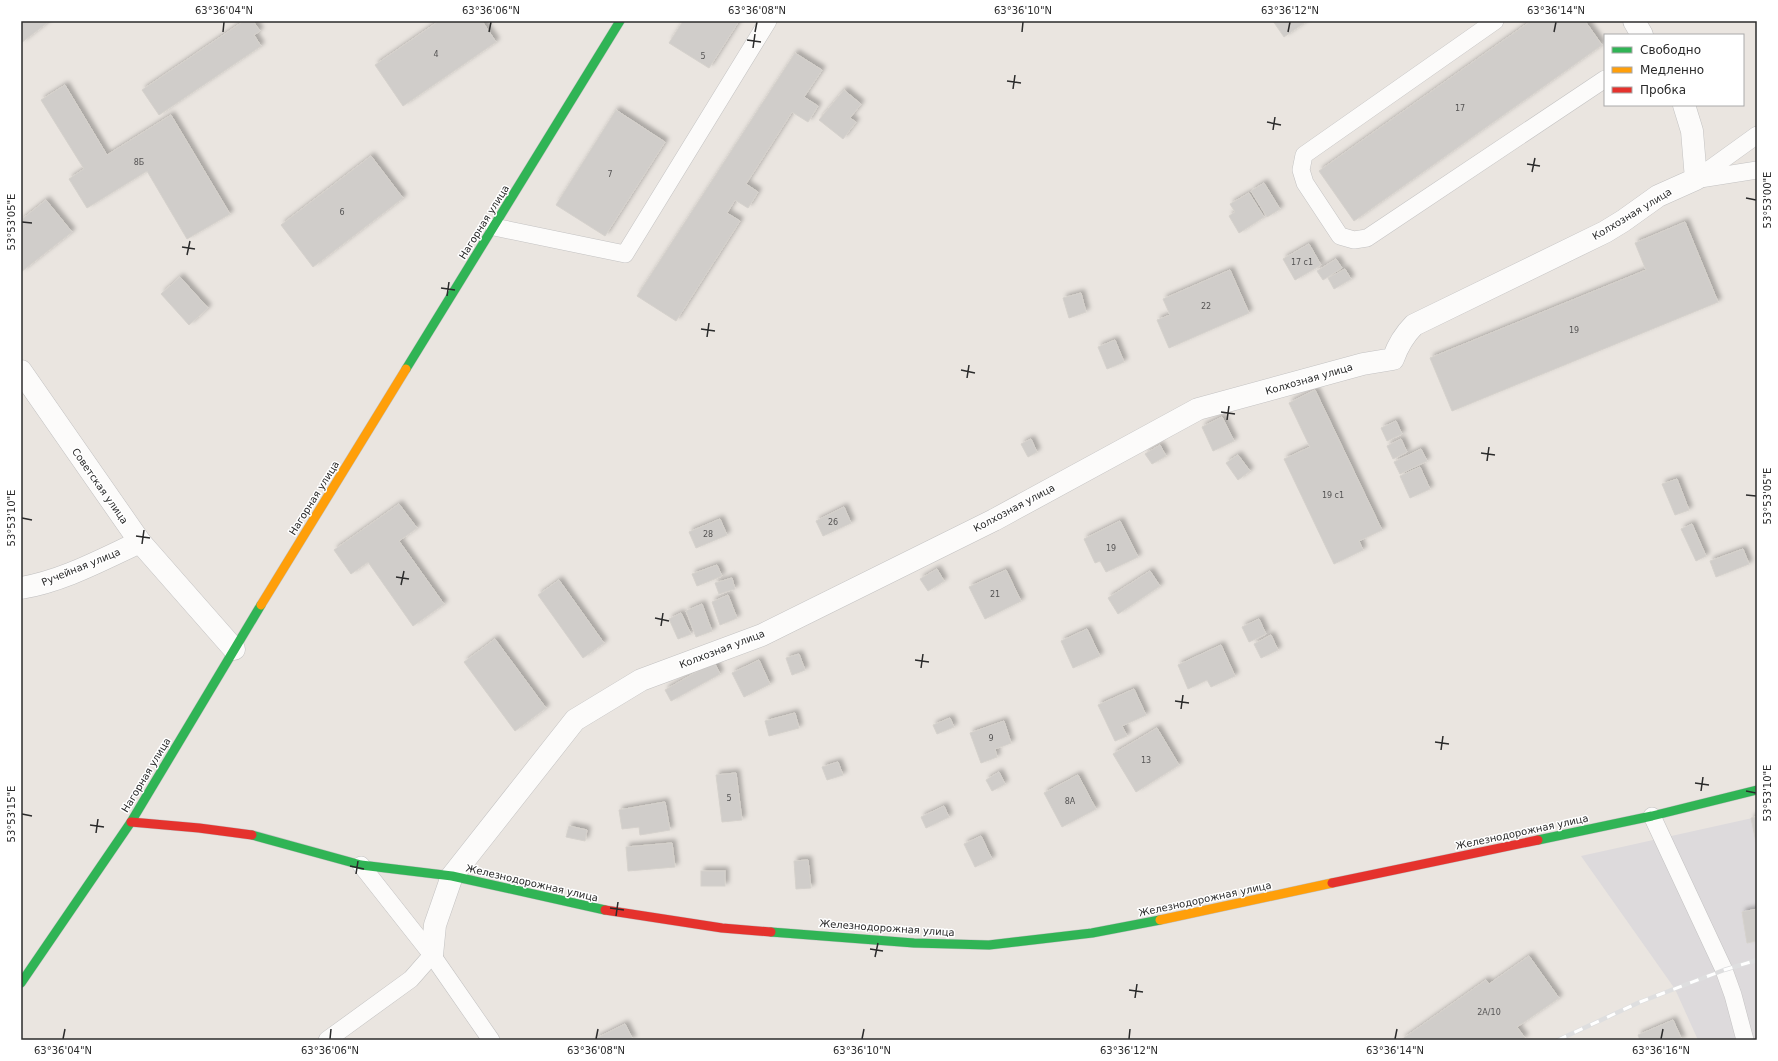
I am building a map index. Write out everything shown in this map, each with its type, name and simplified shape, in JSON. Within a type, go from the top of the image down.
[{"type":"street","name":"Нагорная улица","points":[[21,983],[131,822],[234,649],[620,21]]},
{"type":"street","points":[[1634,21],[1641,34]]},
{"type":"street","points":[[1684,106],[1692,131],[1696,179]]},
{"type":"street","name":"Колхозная улица","points":[[432,955],[435,925],[452,876],[574,720],[641,680],[762,635],[994,520],[1198,409],[1363,364],[1393,359],[1397,346],[1405,334],[1414,325],[1605,232],[1658,196],[1696,179]]},
{"type":"street","name":"Советская улица","points":[[21,371],[140,542],[234,649]]},
{"type":"street","name":"Ручейная улица","points":[[21,588],[42,584],[65,576],[140,542]]},
{"type":"street","name":"Железнодорожная улица","points":[[131,822],[199,828],[251,835],[361,864],[452,876],[603,910],[722,928],[914,943],[990,945],[1092,933],[1140,924],[1652,816],[1757,790]]},
{"type":"lane","points":[[494,227],[625,254],[768,21]]},
{"type":"lane","points":[[1496,21],[1304,155],[1301,170],[1305,183],[1340,236],[1354,240],[1367,238],[1604,80]]},
{"type":"lane","points":[[1696,179],[1757,135]]},
{"type":"lane","points":[[1696,179],[1757,170]]},
{"type":"lane","points":[[1652,816],[1724,970],[1733,995],[1745,1040]]},
{"type":"lane","points":[[361,864],[432,955],[474,1019],[491,1040]]},
{"type":"lane","points":[[326,1040],[411,979],[432,955]]},
{"type":"shaded area","points":[[1757,817],[1757,1040],[1698,1040],[1675,989],[1581,856]]},
{"type":"building","points":[[21,21],[46,21],[47,23],[21,43]]},
{"type":"building","points":[[244,21],[253,21],[260,31],[254,35],[261,46],[159,115],[142,90]]},
{"type":"building","points":[[439,21],[482,21],[496,42],[403,106],[375,65]]},
{"type":"building","points":[[683,21],[739,21],[709,68],[669,43]]},
{"type":"building","points":[[1273,21],[1307,21],[1284,37]]},
{"type":"building","points":[[1531,21],[1585,21],[1602,45],[1354,221],[1319,171]]},
{"type":"building","points":[[795,53],[822,70],[804,97],[818,106],[808,122],[792,112],[746,184],[758,192],[748,208],[735,200],[727,213],[740,221],[676,321],[637,296]]},
{"type":"building","points":[[65,85],[107,155],[171,115],[230,214],[187,239],[147,171],[87,208],[69,179],[84,169],[41,100]]},
{"type":"building","points":[[844,90],[861,104],[850,118],[856,122],[843,139],[819,120]]},
{"type":"building","points":[[616,110],[665,142],[605,236],[556,205]]},
{"type":"building","points":[[371,156],[403,198],[313,267],[281,225]]},
{"type":"building","points":[[1264,183],[1280,209],[1267,217],[1251,191]]},
{"type":"building","points":[[1249,193],[1264,217],[1239,233],[1229,216],[1235,212],[1230,204]]},
{"type":"building","points":[[46,200],[72,232],[21,272],[21,220]]},
{"type":"building","points":[[1685,222],[1718,302],[1452,411],[1430,358],[1646,270],[1635,243]]},
{"type":"building","points":[[1309,244],[1321,265],[1295,280],[1283,259]]},
{"type":"building","points":[[1336,259],[1342,268],[1323,280],[1317,271]]},
{"type":"building","points":[[1345,269],[1351,279],[1334,289],[1328,278]]},
{"type":"building","points":[[1230,270],[1249,313],[1169,348],[1157,320],[1170,315],[1163,299]]},
{"type":"building","points":[[180,277],[208,308],[189,325],[161,294]]},
{"type":"building","points":[[1081,293],[1086,312],[1069,318],[1063,298]]},
{"type":"building","points":[[1115,340],[1124,362],[1107,369],[1098,347]]},
{"type":"building","points":[[1315,390],[1382,530],[1359,541],[1363,550],[1334,564],[1284,459],[1310,447],[1289,403]]},
{"type":"building","points":[[1222,417],[1234,441],[1213,451],[1202,427]]},
{"type":"building","points":[[1396,421],[1402,434],[1387,441],[1381,428]]},
{"type":"building","points":[[1031,439],[1037,452],[1028,457],[1021,444]]},
{"type":"building","points":[[1401,439],[1407,452],[1393,459],[1387,446]]},
{"type":"building","points":[[1160,445],[1166,456],[1152,464],[1145,454]]},
{"type":"building","points":[[1421,449],[1427,461],[1400,474],[1394,462]]},
{"type":"building","points":[[1238,455],[1250,471],[1238,480],[1226,463]]},
{"type":"building","points":[[1420,467],[1430,489],[1410,498],[1400,476]]},
{"type":"building","points":[[1677,479],[1689,510],[1675,515],[1662,484]]},
{"type":"building","points":[[399,504],[417,528],[399,541],[444,604],[413,626],[368,562],[351,574],[334,550]]},
{"type":"building","points":[[844,507],[851,523],[823,536],[816,521]]},
{"type":"building","points":[[720,519],[727,535],[696,548],[689,532]]},
{"type":"building","points":[[1120,521],[1138,557],[1106,572],[1100,561],[1095,563],[1084,539]]},
{"type":"building","points":[[1692,524],[1706,556],[1696,561],[1681,529]]},
{"type":"building","points":[[1743,549],[1749,564],[1716,577],[1710,561]]},
{"type":"building","points":[[717,565],[722,576],[697,586],[692,574]]},
{"type":"building","points":[[937,569],[944,581],[928,591],[920,579]]},
{"type":"building","points":[[1006,570],[1021,601],[985,619],[969,587]]},
{"type":"building","points":[[1150,571],[1160,586],[1118,614],[1108,598]]},
{"type":"building","points":[[732,578],[735,589],[719,594],[715,583]]},
{"type":"building","points":[[559,580],[604,643],[583,658],[538,595]]},
{"type":"building","points":[[728,595],[737,618],[720,625],[712,602]]},
{"type":"building","points":[[702,604],[712,631],[696,637],[686,611]]},
{"type":"building","points":[[681,613],[691,634],[678,639],[669,619]]},
{"type":"building","points":[[1259,619],[1266,634],[1249,642],[1242,627]]},
{"type":"building","points":[[1087,629],[1100,656],[1073,668],[1061,641]]},
{"type":"building","points":[[1271,635],[1278,650],[1261,658],[1254,644]]},
{"type":"building","points":[[495,639],[546,708],[515,731],[464,662]]},
{"type":"building","points":[[1221,645],[1235,676],[1211,687],[1207,680],[1188,689],[1178,665]]},
{"type":"building","points":[[799,654],[805,670],[792,675],[786,658]]},
{"type":"building","points":[[759,660],[770,684],[744,697],[732,673]]},
{"type":"building","points":[[714,662],[720,674],[671,701],[665,690]]},
{"type":"building","points":[[1134,689],[1146,715],[1122,726],[1127,736],[1115,741],[1098,705]]},
{"type":"building","points":[[795,713],[799,728],[769,736],[765,721]]},
{"type":"building","points":[[950,718],[954,727],[937,734],[933,725]]},
{"type":"building","points":[[1004,721],[1011,743],[995,749],[997,757],[981,763],[970,733]]},
{"type":"building","points":[[1157,728],[1179,765],[1136,792],[1113,754]]},
{"type":"building","points":[[838,762],[843,775],[827,780],[822,767]]},
{"type":"building","points":[[999,772],[1005,784],[992,791],[986,780]]},
{"type":"building","points":[[736,773],[742,820],[722,822],[716,775]]},
{"type":"building","points":[[1078,775],[1096,809],[1062,827],[1044,793]]},
{"type":"building","points":[[665,802],[670,830],[640,835],[639,827],[622,829],[619,810]]},
{"type":"building","points":[[944,806],[949,817],[926,828],[921,817]]},
{"type":"building","points":[[1757,817],[1757,847],[1751,818]]},
{"type":"building","points":[[569,826],[587,830],[585,841],[566,837]]},
{"type":"building","points":[[981,836],[992,859],[975,867],[964,844]]},
{"type":"building","points":[[672,843],[675,867],[628,871],[626,847]]},
{"type":"building","points":[[808,860],[811,888],[796,889],[794,861]]},
{"type":"building","points":[[701,871],[725,871],[725,886],[701,886]]},
{"type":"building","points":[[1757,909],[1757,941],[1747,943],[1742,912]]},
{"type":"building","points":[[1529,956],[1559,998],[1517,1027],[1525,1038],[1521,1040],[1401,1040],[1486,980],[1489,984]]},
{"type":"building","points":[[1673,1020],[1682,1040],[1640,1040],[1638,1035]]},
{"type":"building","points":[[625,1024],[633,1040],[593,1040]]},
{"type":"railway","points":[[1558,1040],[1640,1002],[1724,970],[1757,960]]},
{"type":"traffic: fast","points":[[406,369],[620,21]]},
{"type":"traffic: fast","points":[[21,983],[131,822],[261,605]]},
{"type":"traffic: fast","points":[[1538,840],[1652,816],[1757,790]]},
{"type":"traffic: fast","points":[[252,835],[361,865],[452,876],[605,910]]},
{"type":"traffic: fast","points":[[771,932],[914,943],[989,945],[1092,933],[1160,920]]},
{"type":"traffic: slow","points":[[261,605],[406,369]]},
{"type":"traffic: slow","points":[[1160,920],[1332,883]]},
{"type":"traffic: jam","points":[[131,822],[199,828],[252,835]]},
{"type":"traffic: jam","points":[[1332,883],[1538,840]]},
{"type":"traffic: jam","points":[[605,910],[722,928],[771,932]]}]
